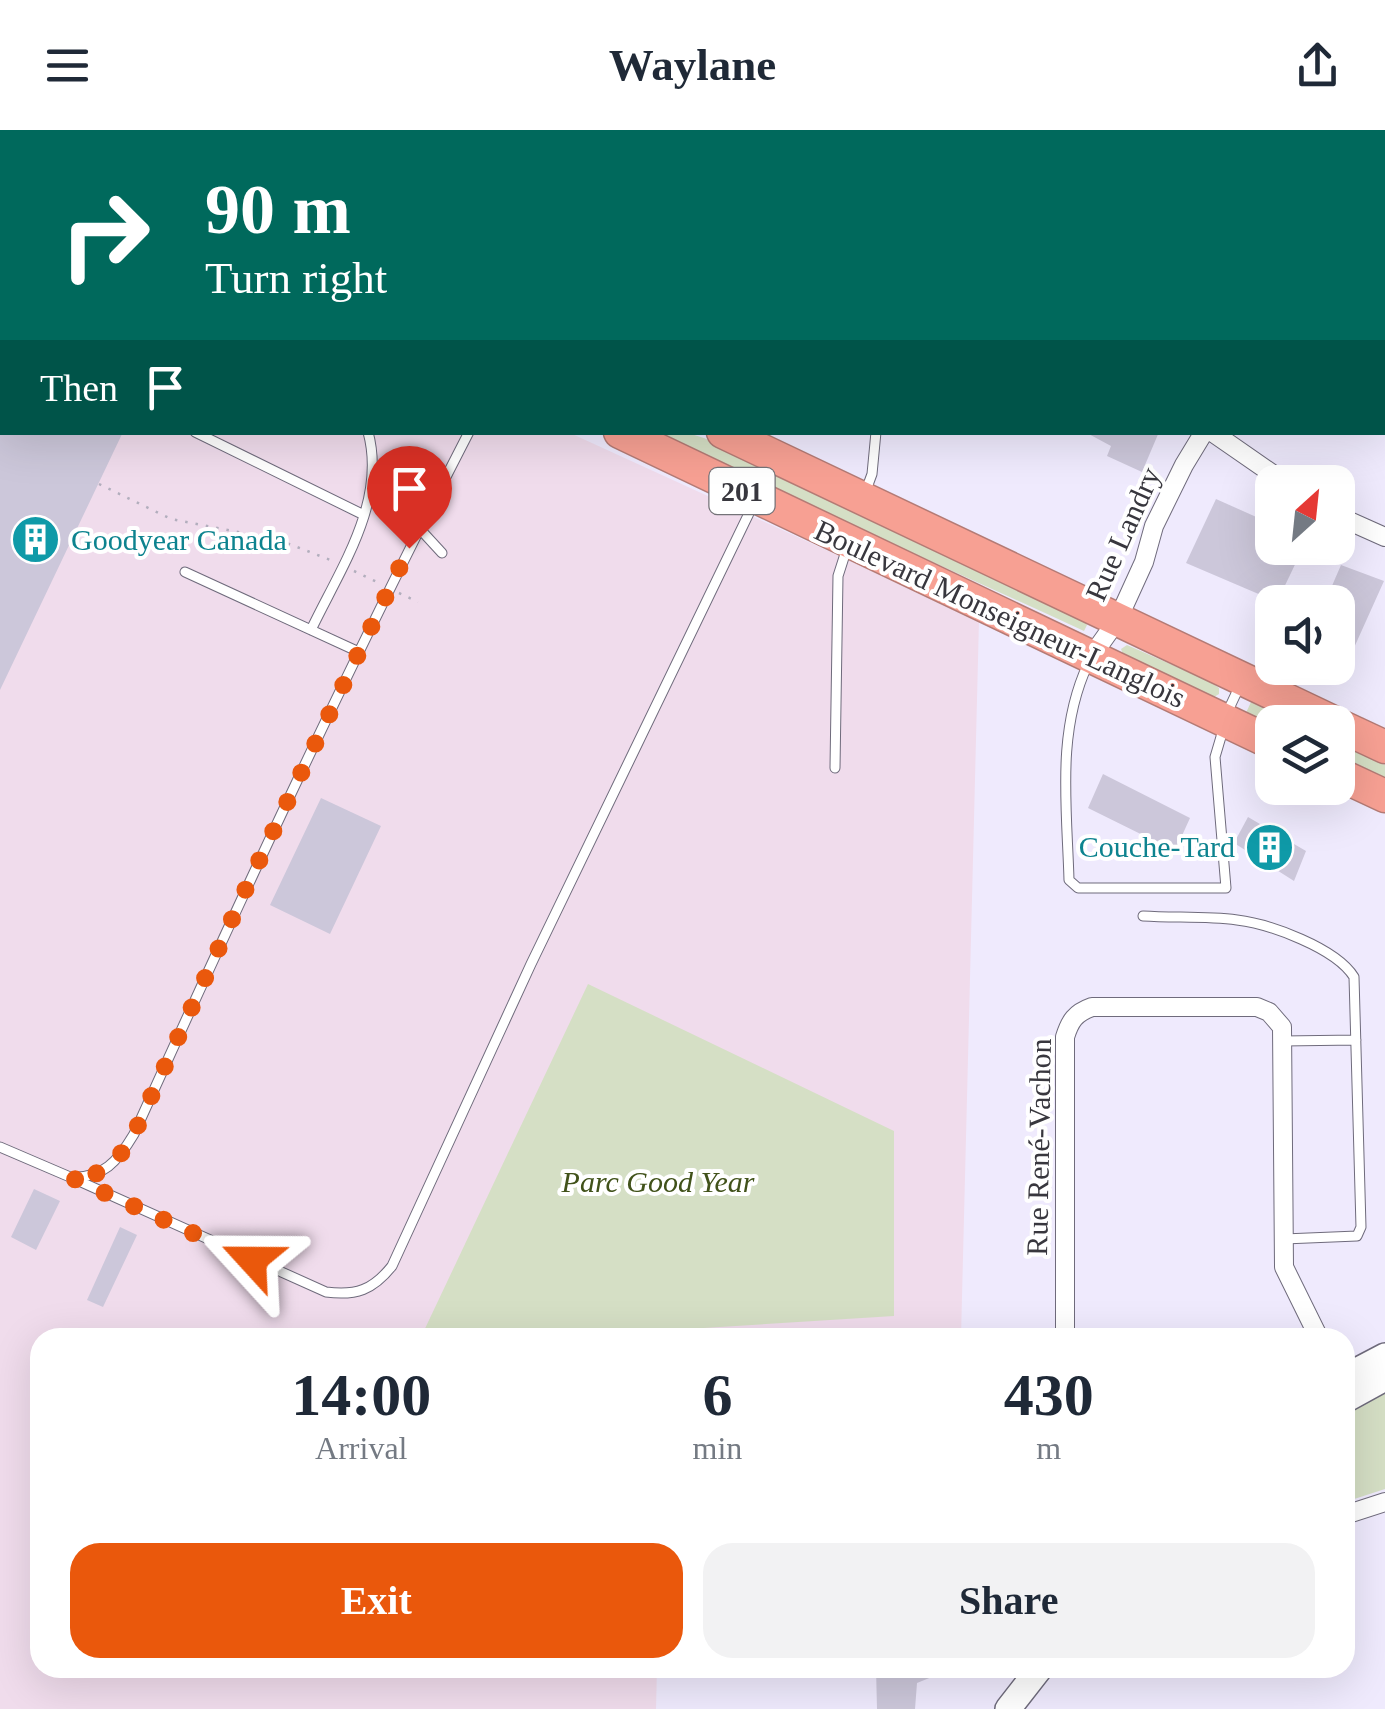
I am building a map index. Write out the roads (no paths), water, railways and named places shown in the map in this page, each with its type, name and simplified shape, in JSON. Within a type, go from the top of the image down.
[{"type":"highway","name":"Boulevard Monseigneur-Langlois","points":[[626,435],[1255,735]]},
{"type":"highway","name":"Boulevard Monseigneur-Langlois","points":[[729,435],[1296,705]]},
{"type":"highway","name":"Boulevard Monseigneur-Langlois","points":[[1355,733],[1385,747]]},
{"type":"highway","points":[[1355,782],[1385,796]]},
{"type":"main road","points":[[1355,1369],[1385,1356]]},
{"type":"main road","points":[[1355,1394],[1385,1378]]},
{"type":"main road","points":[[1008,1709],[1032,1678]]},
{"type":"street","name":"Rue Landry","points":[[1092,657],[1118,619],[1144,562],[1154,526],[1184,466],[1206,435]]},
{"type":"street","points":[[1213,435],[1258,465]]},
{"type":"street","points":[[1355,524],[1385,537]]},
{"type":"street","name":"Rue René-Vachon","points":[[1065,1328],[1065,1038],[1070,1022],[1080,1011],[1092,1006],[1256,1007],[1269,1012],[1282,1028],[1283,1041]]},
{"type":"street","points":[[1283,1041],[1284,1267],[1314,1328]]},
{"type":"street","points":[[1355,1512],[1385,1502]]},
{"type":"lane","points":[[201,435],[364,514]]},
{"type":"lane","points":[[311,630],[364,514],[373,476],[368,435]]},
{"type":"lane","points":[[70,1177],[103,1172],[120,1158],[134,1134],[248,884],[466,435]]},
{"type":"lane","points":[[862,498],[872,474],[876,435]]},
{"type":"lane","points":[[0,1146],[326,1292],[348,1296],[379,1282],[392,1266],[531,964],[756,498]]},
{"type":"lane","points":[[419,528],[442,552]]},
{"type":"lane","points":[[835,768],[838,576],[850,542]]},
{"type":"lane","points":[[185,572],[360,652]]},
{"type":"lane","points":[[1092,657],[1069,716],[1065,742],[1070,880],[1078,888],[1226,888],[1215,757],[1224,720],[1243,679]]},
{"type":"lane","points":[[1143,916],[1239,920],[1289,935],[1335,957],[1354,977],[1361,1227],[1357,1236],[1344,1238],[1284,1238]]},
{"type":"lane","points":[[1283,1041],[1356,1040]]},
{"type":"place","name":"Goodyear Canada","points":[[36,540]]},
{"type":"place","name":"Couche-Tard","points":[[1270,847]]},
{"type":"park label","name":"Parc Good Year","points":[[658,1182]]}]
